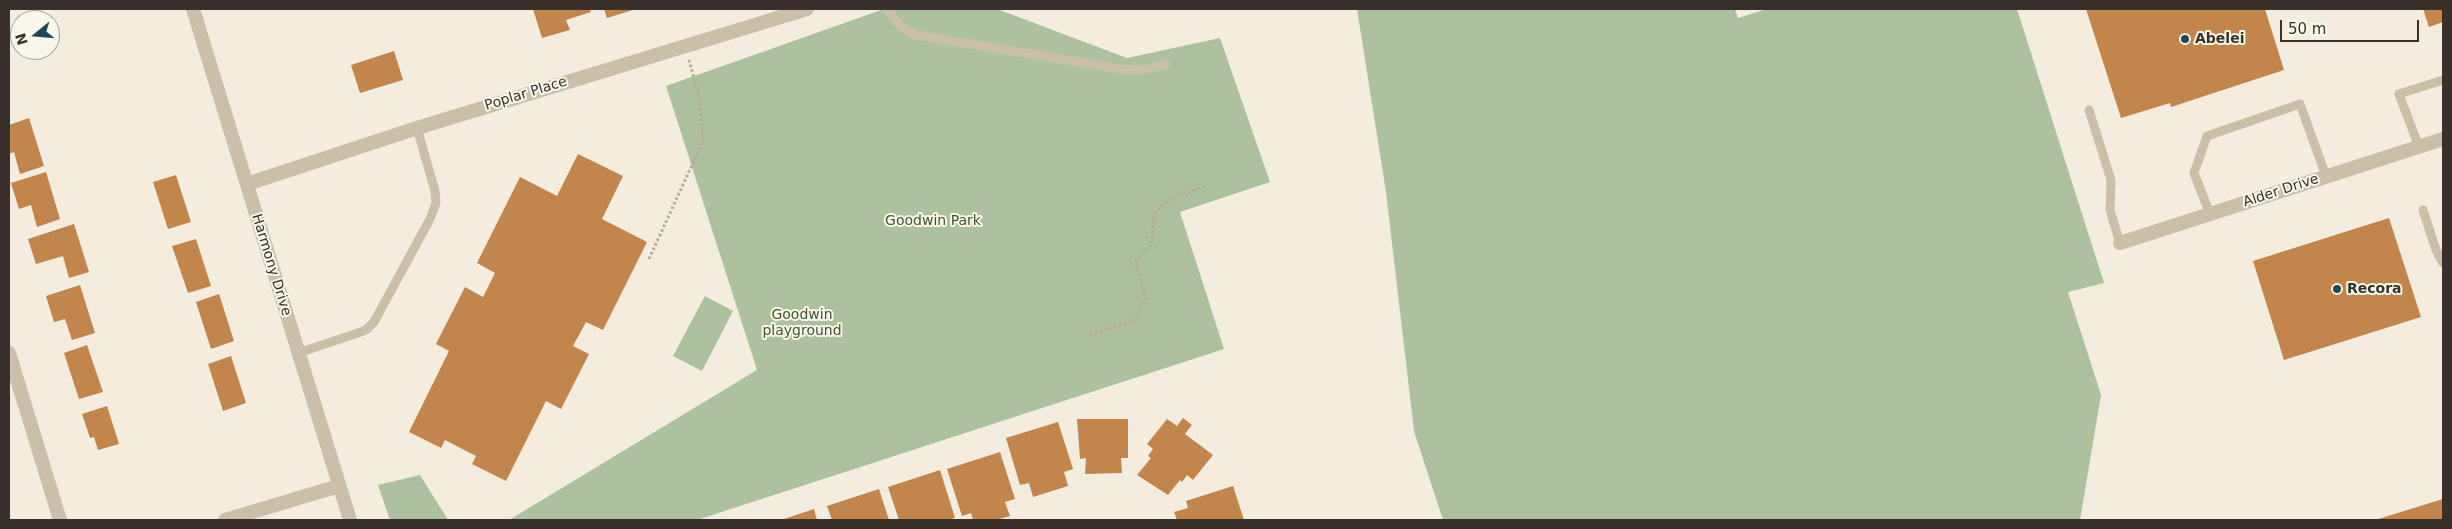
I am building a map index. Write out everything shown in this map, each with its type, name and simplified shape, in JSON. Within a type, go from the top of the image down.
[{"type":"street","name":"Harmony Drive","points":[[193,9],[350,520]]},
{"type":"street","name":"Poplar Place","points":[[247,184],[684,44],[807,9]]},
{"type":"street","name":"Alder Drive","points":[[2120,243],[2443,139]]},
{"type":"street","points":[[9,353],[60,520]]},
{"type":"street","points":[[225,520],[339,486]]},
{"type":"lane","points":[[887,9],[900,26],[916,35],[1127,70],[1147,69],[1166,64]]},
{"type":"lane","points":[[2419,147],[2399,94],[2443,80]]},
{"type":"lane","points":[[2210,214],[2194,173],[2207,136],[2300,104],[2326,176]]},
{"type":"lane","points":[[2089,110],[2111,180],[2110,210],[2120,243]]},
{"type":"lane","points":[[298,353],[366,330],[374,322],[426,228],[436,203],[435,191],[418,128]]},
{"type":"lane","points":[[2423,210],[2436,250],[2443,263]]},
{"type":"path","points":[[649,259],[703,141],[700,101],[684,44]]},
{"type":"path","points":[[1090,334],[1134,321],[1146,298],[1135,262],[1152,244],[1154,214],[1159,208],[1177,196],[1205,186]]},
{"type":"green space","name":"Goodwin Park","points":[[884,9],[997,9],[1127,58],[1220,38],[1270,182],[1180,212],[1224,349],[697,520],[509,520],[757,370],[666,86]]},
{"type":"green space","points":[[1357,9],[1735,9],[1738,18],[1767,9],[2017,9],[2104,283],[2068,292],[2101,395],[2080,520],[1443,520],[1414,431],[1386,192]]},
{"type":"green space","points":[[705,296],[733,311],[702,371],[673,356]]},
{"type":"green space","points":[[420,475],[448,520],[390,520],[378,485]]},
{"type":"building","points":[[533,9],[590,9],[591,12],[566,20],[570,30],[542,38]]},
{"type":"building","points":[[604,9],[636,9],[607,18]]},
{"type":"building","name":"Abelei","points":[[2086,9],[2265,9],[2284,70],[2171,107],[2170,103],[2121,118]]},
{"type":"building","points":[[2423,9],[2443,9],[2443,22],[2429,27]]},
{"type":"building","points":[[394,51],[403,80],[360,93],[351,65]]},
{"type":"building","points":[[29,118],[44,166],[20,174],[14,152],[9,154],[9,125]]},
{"type":"building","points":[[578,154],[623,176],[602,219],[647,242],[603,330],[586,322],[573,346],[589,354],[561,409],[546,401],[506,481],[472,464],[476,456],[445,440],[441,448],[409,432],[449,351],[436,344],[465,287],[483,297],[495,273],[477,263],[520,177],[557,196]]},
{"type":"building","points":[[46,172],[60,219],[37,227],[31,205],[19,209],[11,183]]},
{"type":"building","points":[[176,175],[191,222],[168,229],[153,182]]},
{"type":"building","name":"Recora","points":[[2389,218],[2421,317],[2284,360],[2253,261]]},
{"type":"building","points":[[74,224],[89,272],[69,278],[63,256],[36,264],[28,239]]},
{"type":"building","points":[[196,239],[211,286],[188,293],[172,246]]},
{"type":"building","points":[[80,285],[95,333],[72,340],[65,319],[54,322],[46,296]]},
{"type":"building","points":[[219,294],[234,341],[211,349],[196,302]]},
{"type":"building","points":[[87,345],[103,392],[79,399],[64,353]]},
{"type":"building","points":[[231,356],[246,403],[223,411],[208,364]]},
{"type":"building","points":[[107,406],[119,444],[98,450],[94,437],[90,438],[82,414]]},
{"type":"building","points":[[1183,418],[1192,425],[1185,434],[1213,455],[1193,480],[1187,475],[1182,482],[1180,480],[1168,495],[1137,475],[1151,458],[1148,456],[1153,449],[1147,444],[1167,419],[1177,426]]},
{"type":"building","points":[[1077,419],[1128,419],[1128,458],[1121,458],[1122,473],[1085,474],[1086,458],[1080,459]]},
{"type":"building","points":[[1058,422],[1073,469],[1064,472],[1068,486],[1033,497],[1029,483],[1020,485],[1006,438]]},
{"type":"building","points":[[1000,452],[1015,499],[1005,502],[1010,516],[996,520],[973,520],[971,513],[962,516],[947,469]]},
{"type":"building","points":[[940,470],[955,518],[946,520],[899,520],[888,487]]},
{"type":"building","points":[[1233,486],[1244,520],[1177,520],[1174,512],[1188,508],[1186,501]]},
{"type":"building","points":[[879,489],[889,520],[832,520],[827,506]]},
{"type":"building","points":[[2443,499],[2443,520],[2375,520]]},
{"type":"building","points":[[814,509],[817,520],[781,520]]},
{"type":"place","name":"Abelei","points":[[2185,39]]},
{"type":"place","name":"Recora","points":[[2337,289]]},
{"type":"park label","name":"Goodwin playground","points":[[802,324]]}]
